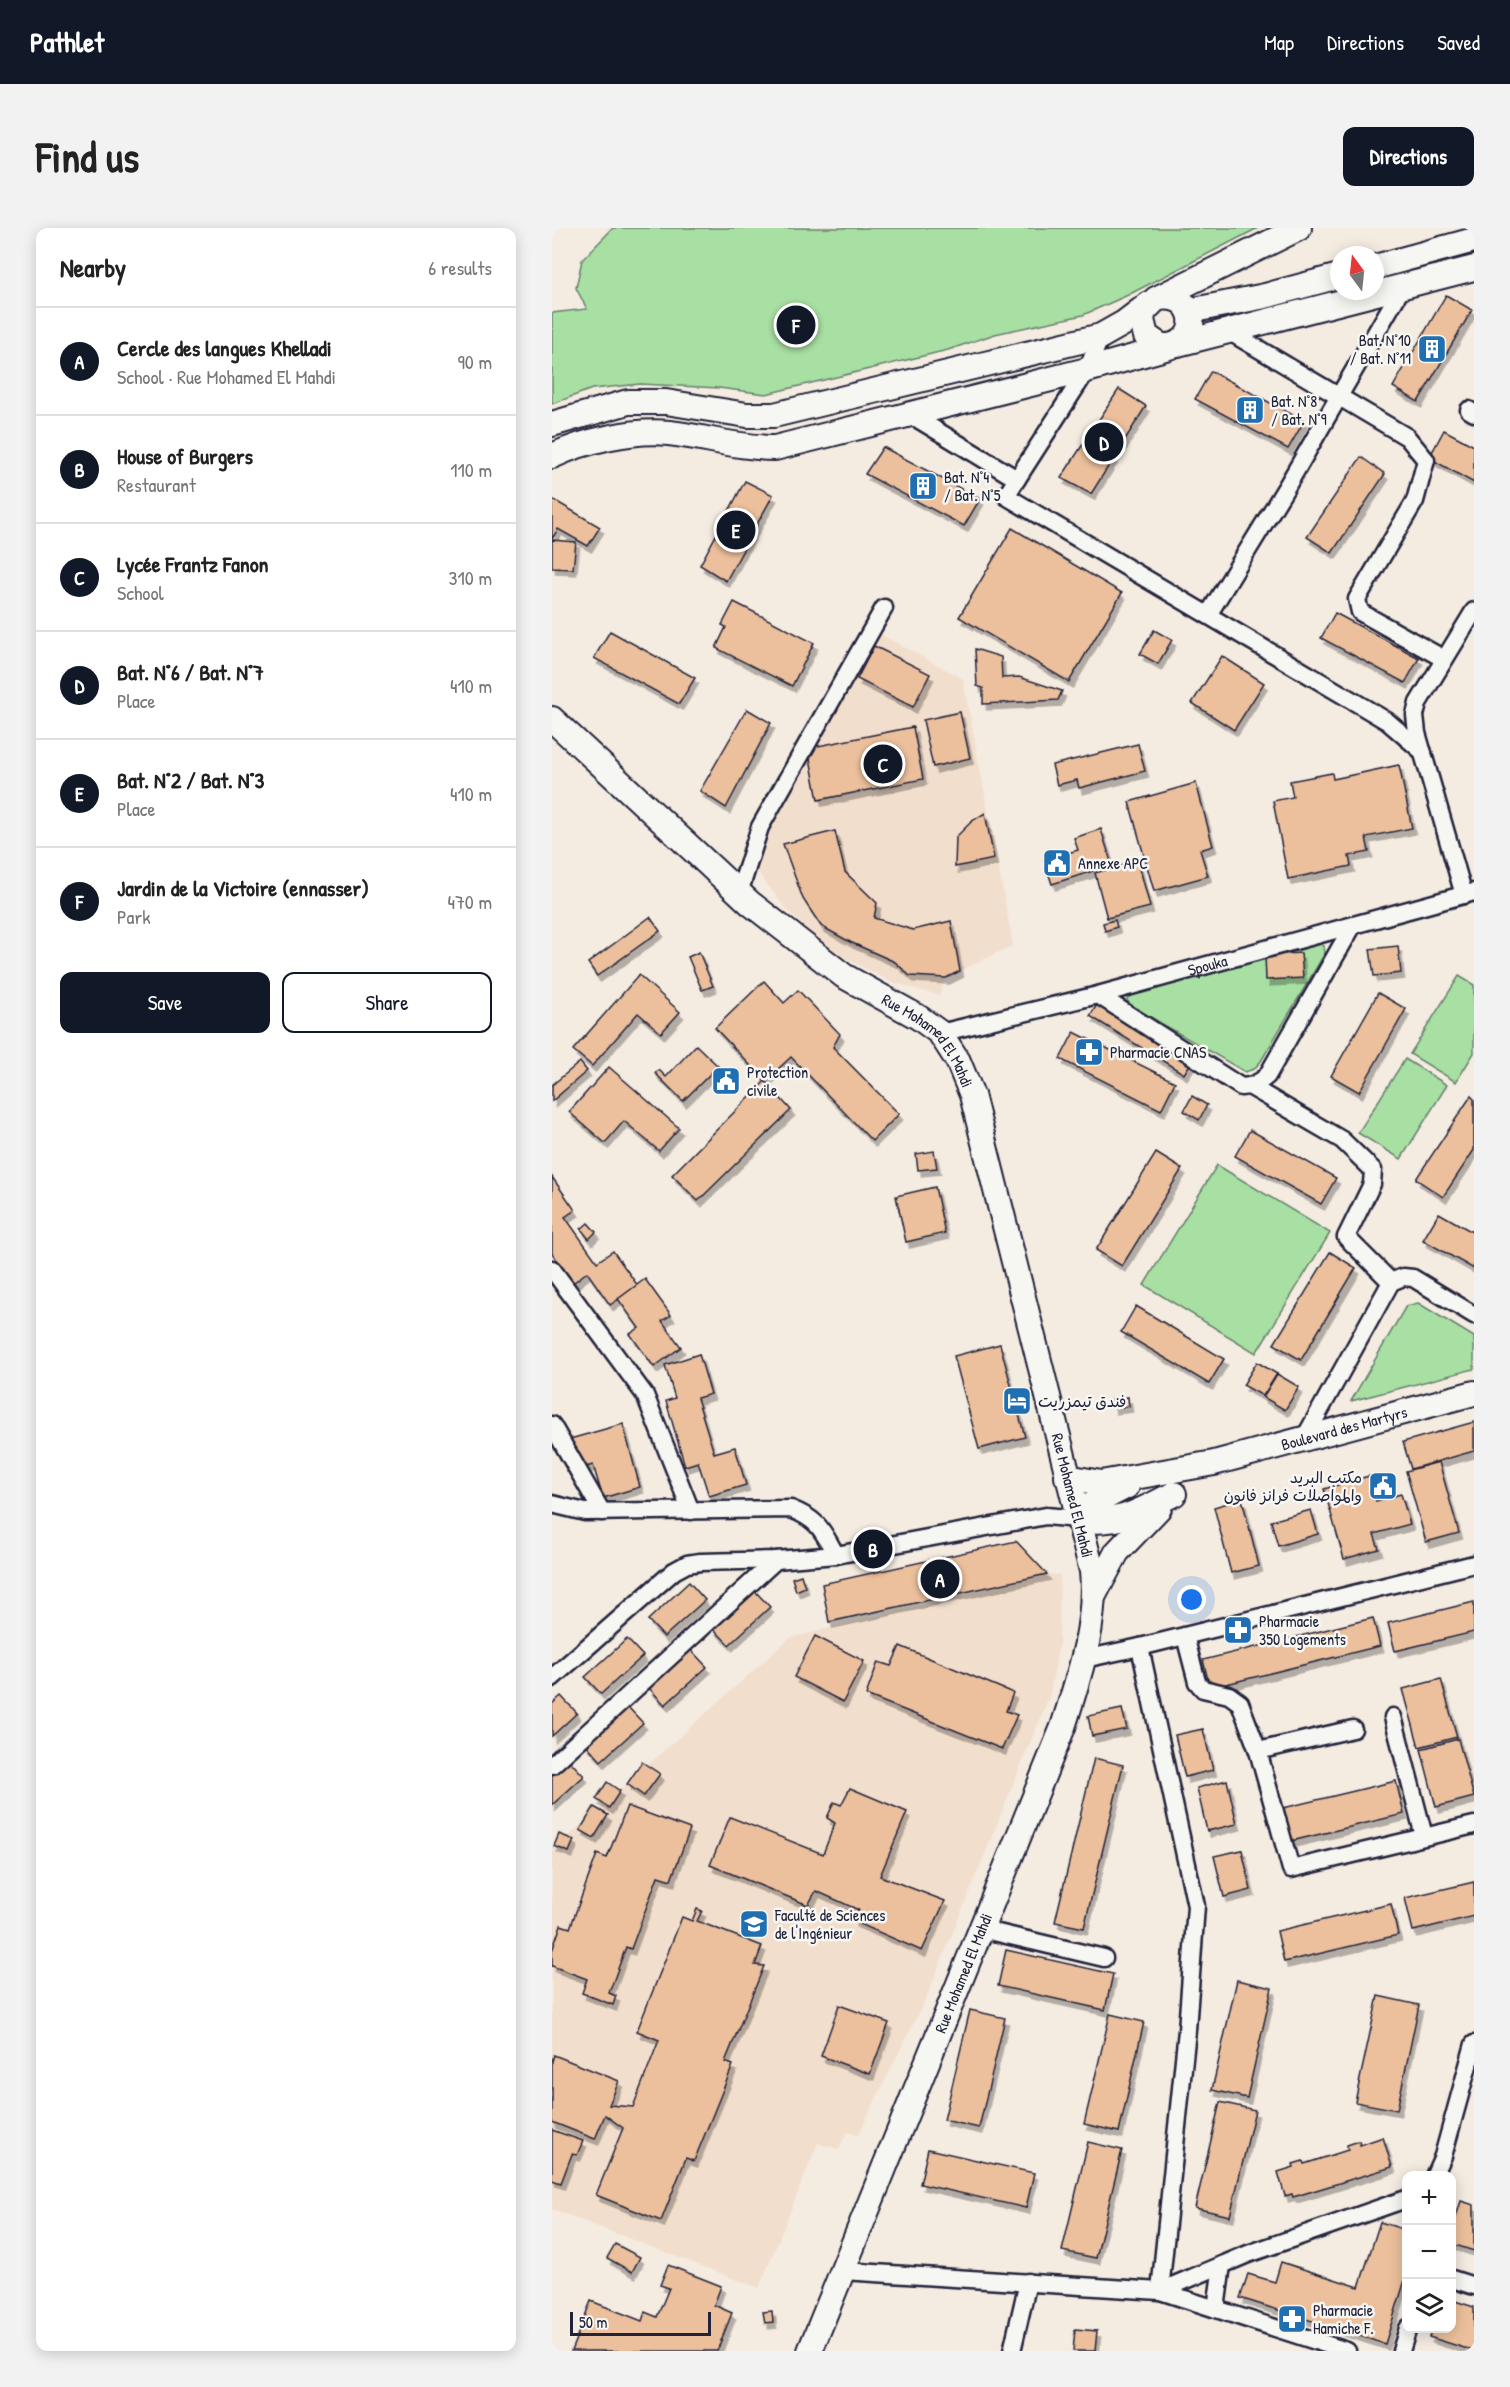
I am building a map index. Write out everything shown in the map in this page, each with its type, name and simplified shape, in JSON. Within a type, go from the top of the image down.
[{"type":"main road","points":[[552,424],[628,402],[666,402],[747,415],[774,415],[1101,336],[1124,323],[1152,301],[1299,228]]},
{"type":"main road","points":[[1384,265],[1474,240]]},
{"type":"main road","points":[[1188,309],[1229,276],[1248,252]]},
{"type":"main road","points":[[552,456],[625,434],[646,432],[668,433],[755,448],[775,448],[1087,370],[1174,345],[1474,268]]},
{"type":"main road","points":[[1188,309],[1265,296],[1330,278]]},
{"type":"main road","points":[[1173,297],[1188,309],[1192,320],[1185,338],[1174,345],[1161,346],[1146,336],[1142,320],[1152,301],[1173,297]]},
{"type":"main road","name":"Rue Mohamed El Mahdi","points":[[556,727],[739,893],[844,976],[918,1017],[940,1033],[958,1061],[972,1095],[1092,1571],[1094,1595],[1084,1659],[1063,1728],[810,2351]]},
{"type":"main road","name":"Boulevard des Martyrs","points":[[1160,1472],[1214,1463],[1474,1393]]},
{"type":"main road","points":[[1094,1595],[1117,1552],[1138,1527],[1174,1494],[1214,1463]]},
{"type":"main road","points":[[1067,1477],[1101,1483],[1160,1472]]},
{"type":"main road","points":[[1160,1472],[1105,1496],[1088,1506],[1078,1519],[1099,1523],[1125,1517],[1174,1494]]},
{"type":"street","points":[[1208,615],[1287,486],[1403,286]]},
{"type":"street","points":[[1230,332],[1407,436],[1426,460],[1415,501],[1357,599],[1360,612],[1444,659]]},
{"type":"street","points":[[1101,336],[1087,370],[1006,496],[1387,721],[1423,752]]},
{"type":"street","points":[[911,415],[1017,478]]},
{"type":"street","points":[[739,893],[760,827],[884,608]]},
{"type":"street","points":[[1469,894],[1417,733],[1416,709],[1474,611]]},
{"type":"street","name":"Spouka","points":[[940,1033],[1098,995],[1469,894]]},
{"type":"street","points":[[1098,995],[1241,1087],[1251,1086],[1267,1076],[1352,927]]},
{"type":"street","points":[[1251,1086],[1342,1140],[1373,1170],[1371,1184],[1346,1237],[1391,1282]]},
{"type":"street","points":[[552,1269],[645,1395],[692,1512]]},
{"type":"street","points":[[1304,1439],[1391,1282],[1403,1277],[1413,1278],[1474,1315]]},
{"type":"street","points":[[552,1425],[602,1512]]},
{"type":"street","points":[[552,1504],[585,1512],[791,1509],[809,1516],[821,1528],[836,1555]]},
{"type":"street","points":[[552,1678],[674,1571],[687,1564],[836,1555],[1046,1516],[1078,1519]]},
{"type":"street","points":[[552,1765],[776,1560]]},
{"type":"street","points":[[1084,1659],[1474,1564]]},
{"type":"street","points":[[1185,1636],[1197,1682],[1203,1689],[1229,1695],[1240,1703],[1258,1751],[1291,1869],[1474,1825]]},
{"type":"street","points":[[1140,1647],[1196,1906],[1187,2030],[1160,2291]]},
{"type":"street","points":[[1393,1717],[1424,1836]]},
{"type":"street","points":[[1258,1751],[1353,1729]]},
{"type":"street","points":[[981,1929],[1104,1958]]},
{"type":"street","points":[[1436,2171],[1443,2156],[1474,2044]]},
{"type":"street","points":[[1160,2291],[1222,2265],[1402,2201]]},
{"type":"street","points":[[1216,2309],[1222,2265]]},
{"type":"street","points":[[843,2271],[1160,2291],[1347,2351]]},
{"type":"street","points":[[1456,2280],[1474,2286]]},
{"type":"street","points":[[1012,2351],[1028,2282]]},
{"type":"street","points":[[1401,2351],[1406,2333]]},
{"type":"shaded area","points":[[863,625],[963,679],[1013,945],[946,978],[939,995],[891,982],[827,948],[787,910],[740,849]]},
{"type":"shaded area","name":"Faculté de Sciences de l'Ingénieur","points":[[1047,1574],[1060,1575],[1059,1643],[1050,1694],[926,1998],[858,2135],[847,2132],[839,2149],[818,2143],[759,2288],[552,2209],[552,1851],[790,1638]]},
{"type":"green space","points":[[613,228],[1258,228],[1128,295],[1083,315],[995,334],[948,350],[766,394],[719,388],[640,384],[592,389],[552,404],[552,313],[587,309],[576,288],[582,260]]},
{"type":"green space","points":[[1317,942],[1324,946],[1325,953],[1261,1061],[1254,1069],[1245,1072],[1130,1005],[1127,1000],[1128,994]]},
{"type":"green space","points":[[1459,976],[1474,985],[1474,1053],[1456,1082],[1410,1054]]},
{"type":"green space","points":[[1405,1059],[1447,1085],[1401,1159],[1358,1133]]},
{"type":"green space","points":[[1217,1165],[1330,1233],[1256,1353],[1144,1285]]},
{"type":"green space","points":[[1418,1303],[1474,1337],[1474,1369],[1351,1401],[1406,1306]]},
{"type":"building","name":"Bat. N°10 / Bat. N°11","points":[[1446,295],[1472,310],[1418,402],[1393,387]]},
{"type":"building","name":"Bat. N°8 / Bat. N°9","points":[[1211,371],[1304,421],[1288,449],[1195,399]]},
{"type":"building","points":[[1119,389],[1146,406],[1091,494],[1061,478]]},
{"type":"building","points":[[1444,430],[1474,446],[1474,483],[1429,458]]},
{"type":"building","name":"Bat. N°4 / Bat. N°5","points":[[883,447],[980,499],[964,526],[865,474]]},
{"type":"building","points":[[1361,457],[1385,474],[1332,553],[1307,537]]},
{"type":"building","points":[[745,481],[773,495],[726,581],[700,565]]},
{"type":"building","points":[[552,499],[600,527],[588,546],[558,529],[552,539]]},
{"type":"building","points":[[1012,528],[1122,593],[1069,682],[959,617]]},
{"type":"building","points":[[552,540],[576,542],[573,569],[552,568]]},
{"type":"building","points":[[734,602],[814,643],[792,686],[716,648],[726,627],[722,625]]},
{"type":"building","points":[[1335,613],[1419,658],[1405,683],[1321,638]]},
{"type":"building","points":[[1154,630],[1172,640],[1158,664],[1140,654]]},
{"type":"building","points":[[610,631],[695,678],[679,704],[594,658]]},
{"type":"building","points":[[874,646],[930,674],[913,707],[857,679]]},
{"type":"building","points":[[975,649],[1001,657],[1002,678],[1019,677],[1062,691],[1058,700],[983,704],[983,688],[977,686]]},
{"type":"building","points":[[1222,656],[1264,683],[1234,730],[1192,703]]},
{"type":"building","points":[[747,709],[771,723],[726,808],[700,791]]},
{"type":"building","points":[[960,712],[970,758],[933,767],[923,720]]},
{"type":"building","points":[[913,727],[923,779],[818,800],[808,748]]},
{"type":"building","points":[[1138,744],[1145,771],[1079,788],[1077,780],[1057,785],[1052,765]]},
{"type":"building","points":[[1399,765],[1412,828],[1366,837],[1369,852],[1349,856],[1351,866],[1288,879],[1273,801],[1293,797],[1290,781],[1332,773],[1333,779]]},
{"type":"building","points":[[1196,783],[1213,846],[1200,850],[1208,876],[1154,891],[1129,802]]},
{"type":"building","points":[[985,813],[994,859],[955,867],[956,837],[972,821]]},
{"type":"building","points":[[1101,829],[1112,865],[1052,884],[1044,860],[1078,850],[1074,838]]},
{"type":"building","points":[[835,831],[845,872],[877,903],[874,918],[913,930],[951,921],[960,971],[946,978],[910,976],[895,962],[821,926],[803,899],[783,844]]},
{"type":"building","points":[[1138,861],[1150,907],[1107,918],[1095,873]]},
{"type":"building","points":[[650,917],[660,931],[597,976],[588,963]]},
{"type":"building","points":[[1115,920],[1117,927],[1105,931],[1103,923]]},
{"type":"building","points":[[1398,946],[1401,973],[1374,976],[1370,949]]},
{"type":"building","points":[[699,952],[713,986],[702,990],[688,957]]},
{"type":"building","points":[[1301,953],[1303,978],[1266,980],[1265,955]]},
{"type":"building","points":[[639,975],[680,1012],[661,1033],[638,1013],[592,1066],[573,1050]]},
{"type":"building","points":[[764,981],[784,1003],[798,990],[840,1034],[833,1047],[899,1114],[872,1141],[791,1057],[765,1081],[715,1028]]},
{"type":"building","points":[[1378,993],[1406,1009],[1359,1092],[1331,1076]]},
{"type":"building","points":[[1098,1003],[1192,1061],[1184,1074],[1090,1016]]},
{"type":"building","points":[[1074,1032],[1175,1082],[1161,1110],[1060,1059]]},
{"type":"building","points":[[696,1045],[718,1066],[683,1101],[655,1073],[659,1070],[666,1077]]},
{"type":"building","points":[[580,1062],[587,1071],[552,1101],[552,1085]]},
{"type":"building","points":[[609,1067],[679,1128],[659,1151],[624,1121],[605,1143],[569,1112]]},
{"type":"building","points":[[765,1081],[791,1110],[698,1201],[672,1175]]},
{"type":"building","points":[[1192,1096],[1207,1105],[1199,1120],[1184,1111]]},
{"type":"building","points":[[1471,1096],[1474,1099],[1474,1150],[1443,1197],[1416,1179]]},
{"type":"building","points":[[1250,1130],[1336,1178],[1321,1204],[1235,1156]]},
{"type":"building","points":[[934,1151],[937,1168],[918,1170],[916,1154]]},
{"type":"building","points":[[1156,1153],[1182,1169],[1122,1266],[1096,1250]]},
{"type":"building","points":[[552,1177],[575,1210],[565,1217],[597,1262],[613,1251],[638,1286],[610,1305],[587,1272],[573,1283],[552,1253]]},
{"type":"building","points":[[935,1187],[945,1233],[906,1242],[896,1196]]},
{"type":"building","points":[[1439,1213],[1474,1233],[1474,1269],[1423,1240]]},
{"type":"building","points":[[588,1223],[596,1232],[589,1239],[581,1229]]},
{"type":"building","points":[[1330,1252],[1356,1268],[1301,1360],[1274,1344]]},
{"type":"building","points":[[645,1279],[671,1315],[662,1321],[681,1347],[654,1367],[630,1334],[639,1328],[618,1299]]},
{"type":"building","points":[[1136,1306],[1224,1359],[1209,1384],[1121,1332]]},
{"type":"building","points":[[1000,1344],[1025,1437],[979,1449],[954,1356]]},
{"type":"building","points":[[699,1354],[711,1394],[697,1398],[714,1453],[735,1447],[746,1485],[709,1496],[698,1462],[685,1466],[666,1401],[675,1398],[665,1365]]},
{"type":"building","points":[[1257,1362],[1277,1374],[1263,1396],[1243,1385]]},
{"type":"building","points":[[1277,1374],[1299,1387],[1285,1410],[1263,1397]]},
{"type":"building","points":[[1128,1397],[1129,1406],[1113,1408],[1111,1400]]},
{"type":"building","points":[[1474,1422],[1474,1451],[1411,1469],[1403,1442]]},
{"type":"building","points":[[623,1424],[640,1487],[603,1498],[593,1465],[579,1469],[570,1439]]},
{"type":"building","points":[[1439,1462],[1459,1533],[1426,1542],[1406,1471]]},
{"type":"building","points":[[1369,1476],[1376,1501],[1401,1494],[1410,1524],[1374,1534],[1379,1549],[1344,1559],[1324,1489]]},
{"type":"building","points":[[1242,1499],[1259,1566],[1231,1573],[1214,1507]]},
{"type":"building","points":[[1311,1510],[1318,1534],[1278,1546],[1271,1521]]},
{"type":"building","points":[[1016,1541],[1047,1574],[829,1622],[822,1584]]},
{"type":"building","points":[[801,1575],[805,1587],[796,1591],[792,1578]]},
{"type":"building","points":[[689,1582],[705,1600],[664,1637],[648,1620]]},
{"type":"building","points":[[754,1590],[770,1607],[729,1645],[713,1628]]},
{"type":"building","points":[[1474,1602],[1474,1632],[1395,1651],[1388,1623]]},
{"type":"building","points":[[1373,1618],[1380,1646],[1210,1688],[1203,1660]]},
{"type":"building","points":[[815,1636],[864,1661],[843,1702],[794,1677]]},
{"type":"building","points":[[627,1639],[643,1656],[601,1694],[585,1677]]},
{"type":"building","points":[[900,1646],[1013,1693],[1006,1711],[1017,1715],[1002,1749],[866,1695],[878,1662],[891,1666]]},
{"type":"building","points":[[690,1649],[707,1667],[665,1705],[649,1688]]},
{"type":"building","points":[[1441,1679],[1457,1737],[1419,1747],[1403,1689]]},
{"type":"building","points":[[561,1696],[577,1713],[552,1736],[552,1704]]},
{"type":"building","points":[[627,1706],[643,1723],[601,1761],[585,1743]]},
{"type":"building","points":[[1122,1709],[1127,1729],[1092,1736],[1088,1716]]},
{"type":"building","points":[[1203,1729],[1213,1770],[1185,1777],[1175,1735]]},
{"type":"building","points":[[1458,1739],[1474,1797],[1436,1807],[1421,1749]]},
{"type":"building","points":[[1094,1758],[1123,1765],[1084,1928],[1055,1922]]},
{"type":"building","points":[[568,1759],[584,1776],[552,1805],[552,1773]]},
{"type":"building","points":[[642,1762],[660,1774],[644,1796],[627,1784]]},
{"type":"building","points":[[1227,1780],[1237,1824],[1207,1831],[1197,1788]]},
{"type":"building","points":[[1396,1781],[1404,1814],[1287,1842],[1279,1809]]},
{"type":"building","points":[[607,1782],[620,1791],[609,1808],[596,1799]]},
{"type":"building","points":[[850,1788],[907,1812],[880,1876],[945,1901],[922,1951],[853,1921],[859,1910],[816,1891],[808,1905],[710,1865],[730,1817],[823,1854],[835,1823],[827,1818],[834,1802],[841,1805]]},
{"type":"building","points":[[627,1806],[690,1829],[671,1880],[658,1876],[631,1949],[626,1947],[609,1993],[616,1996],[613,2005],[582,1993],[587,1979],[552,1966],[552,1951],[561,1925],[570,1928],[597,1854],[607,1858]]},
{"type":"building","points":[[594,1807],[608,1815],[594,1838],[580,1830]]},
{"type":"building","points":[[559,1834],[574,1840],[569,1852],[554,1846]]},
{"type":"building","points":[[1242,1850],[1251,1890],[1224,1897],[1214,1856]]},
{"type":"building","points":[[1474,1882],[1474,1916],[1413,1931],[1405,1898]]},
{"type":"building","points":[[1391,1904],[1398,1935],[1284,1962],[1277,1931]]},
{"type":"building","points":[[697,1909],[702,1911],[697,1921],[762,1946],[755,1965],[764,1966],[725,2062],[733,2065],[694,2161],[686,2158],[661,2221],[596,2195],[623,2128],[605,2115],[595,2139],[552,2122],[552,2061],[554,2055],[619,2081],[609,2105],[633,2107],[659,2040],[637,2031],[682,1917],[692,1921]]},
{"type":"building","points":[[1006,1950],[1113,1974],[1105,2010],[998,1986]]},
{"type":"building","points":[[1237,1980],[1272,1988],[1247,2098],[1212,2090]]},
{"type":"building","points":[[1378,1996],[1419,2005],[1397,2110],[1355,2102]]},
{"type":"building","points":[[839,2005],[889,2023],[870,2074],[821,2056]]},
{"type":"building","points":[[970,2010],[1005,2018],[979,2128],[944,2120]]},
{"type":"building","points":[[1110,2014],[1144,2022],[1119,2132],[1084,2124]]},
{"type":"building","points":[[1220,2102],[1255,2110],[1230,2216],[1195,2208]]},
{"type":"building","points":[[552,2130],[583,2141],[577,2155],[572,2154],[561,2183],[552,2180]]},
{"type":"building","points":[[1383,2137],[1392,2167],[1293,2197],[1292,2194],[1285,2196],[1278,2172],[1294,2167],[1293,2164],[1303,2161],[1304,2164],[1348,2150],[1347,2145],[1359,2141],[1360,2145]]},
{"type":"building","points":[[1088,2142],[1122,2150],[1096,2258],[1062,2251]]},
{"type":"building","points":[[928,2149],[1034,2173],[1026,2208],[920,2184]]},
{"type":"building","points":[[1461,2201],[1474,2205],[1474,2251],[1456,2245],[1456,2217]]},
{"type":"building","points":[[1380,2222],[1402,2229],[1402,2290],[1385,2344],[1240,2298],[1248,2274],[1275,2282],[1281,2262],[1359,2287]]},
{"type":"building","points":[[615,2244],[640,2257],[632,2272],[607,2258]]},
{"type":"building","points":[[668,2265],[721,2286],[714,2305],[732,2313],[717,2351],[571,2351],[591,2301],[642,2321],[645,2312],[657,2317],[669,2288],[660,2285]]},
{"type":"building","points":[[1456,2301],[1474,2307],[1474,2351],[1429,2337],[1430,2333],[1456,2333]]},
{"type":"building","points":[[772,2311],[773,2322],[765,2323],[763,2312]]},
{"type":"building","points":[[1075,2329],[1097,2331],[1095,2351],[1073,2351]]},
{"type":"place","name":"Jardin de la Victoire (ennasser)","points":[[796,325]]},
{"type":"place","name":"Bat. N°10 / Bat. N°11","points":[[1432,349]]},
{"type":"place","name":"Bat. N°8 / Bat. N°9","points":[[1250,410]]},
{"type":"place","name":"Bat. N°6 / Bat. N°7","points":[[1104,442]]},
{"type":"place","name":"Bat. N°4 / Bat. N°5","points":[[923,486]]},
{"type":"place","name":"Bat. N°2 / Bat. N°3","points":[[736,530]]},
{"type":"place","name":"Lycée Frantz Fanon","points":[[883,764]]},
{"type":"place","name":"Annexe APC","points":[[1057,863]]},
{"type":"place","name":"Pharmacie CNAS","points":[[1089,1052]]},
{"type":"place","name":"Protection civile","points":[[726,1081]]},
{"type":"place","name":"فندق تيمزريت","points":[[1017,1401]]},
{"type":"place","name":"مكتب البريد والمواصلات فرانز فانون","points":[[1383,1486]]},
{"type":"place","name":"House of Burgers","points":[[873,1549]]},
{"type":"place","name":"Cercle des langues Khelladi","points":[[940,1579]]},
{"type":"place","name":"Pharmacie 350 Logements","points":[[1238,1630]]},
{"type":"place","name":"Faculté de Sciences de l'Ingénieur","points":[[754,1924]]},
{"type":"place","name":"Pharmacie Hamiche F.","points":[[1292,2319]]}]
